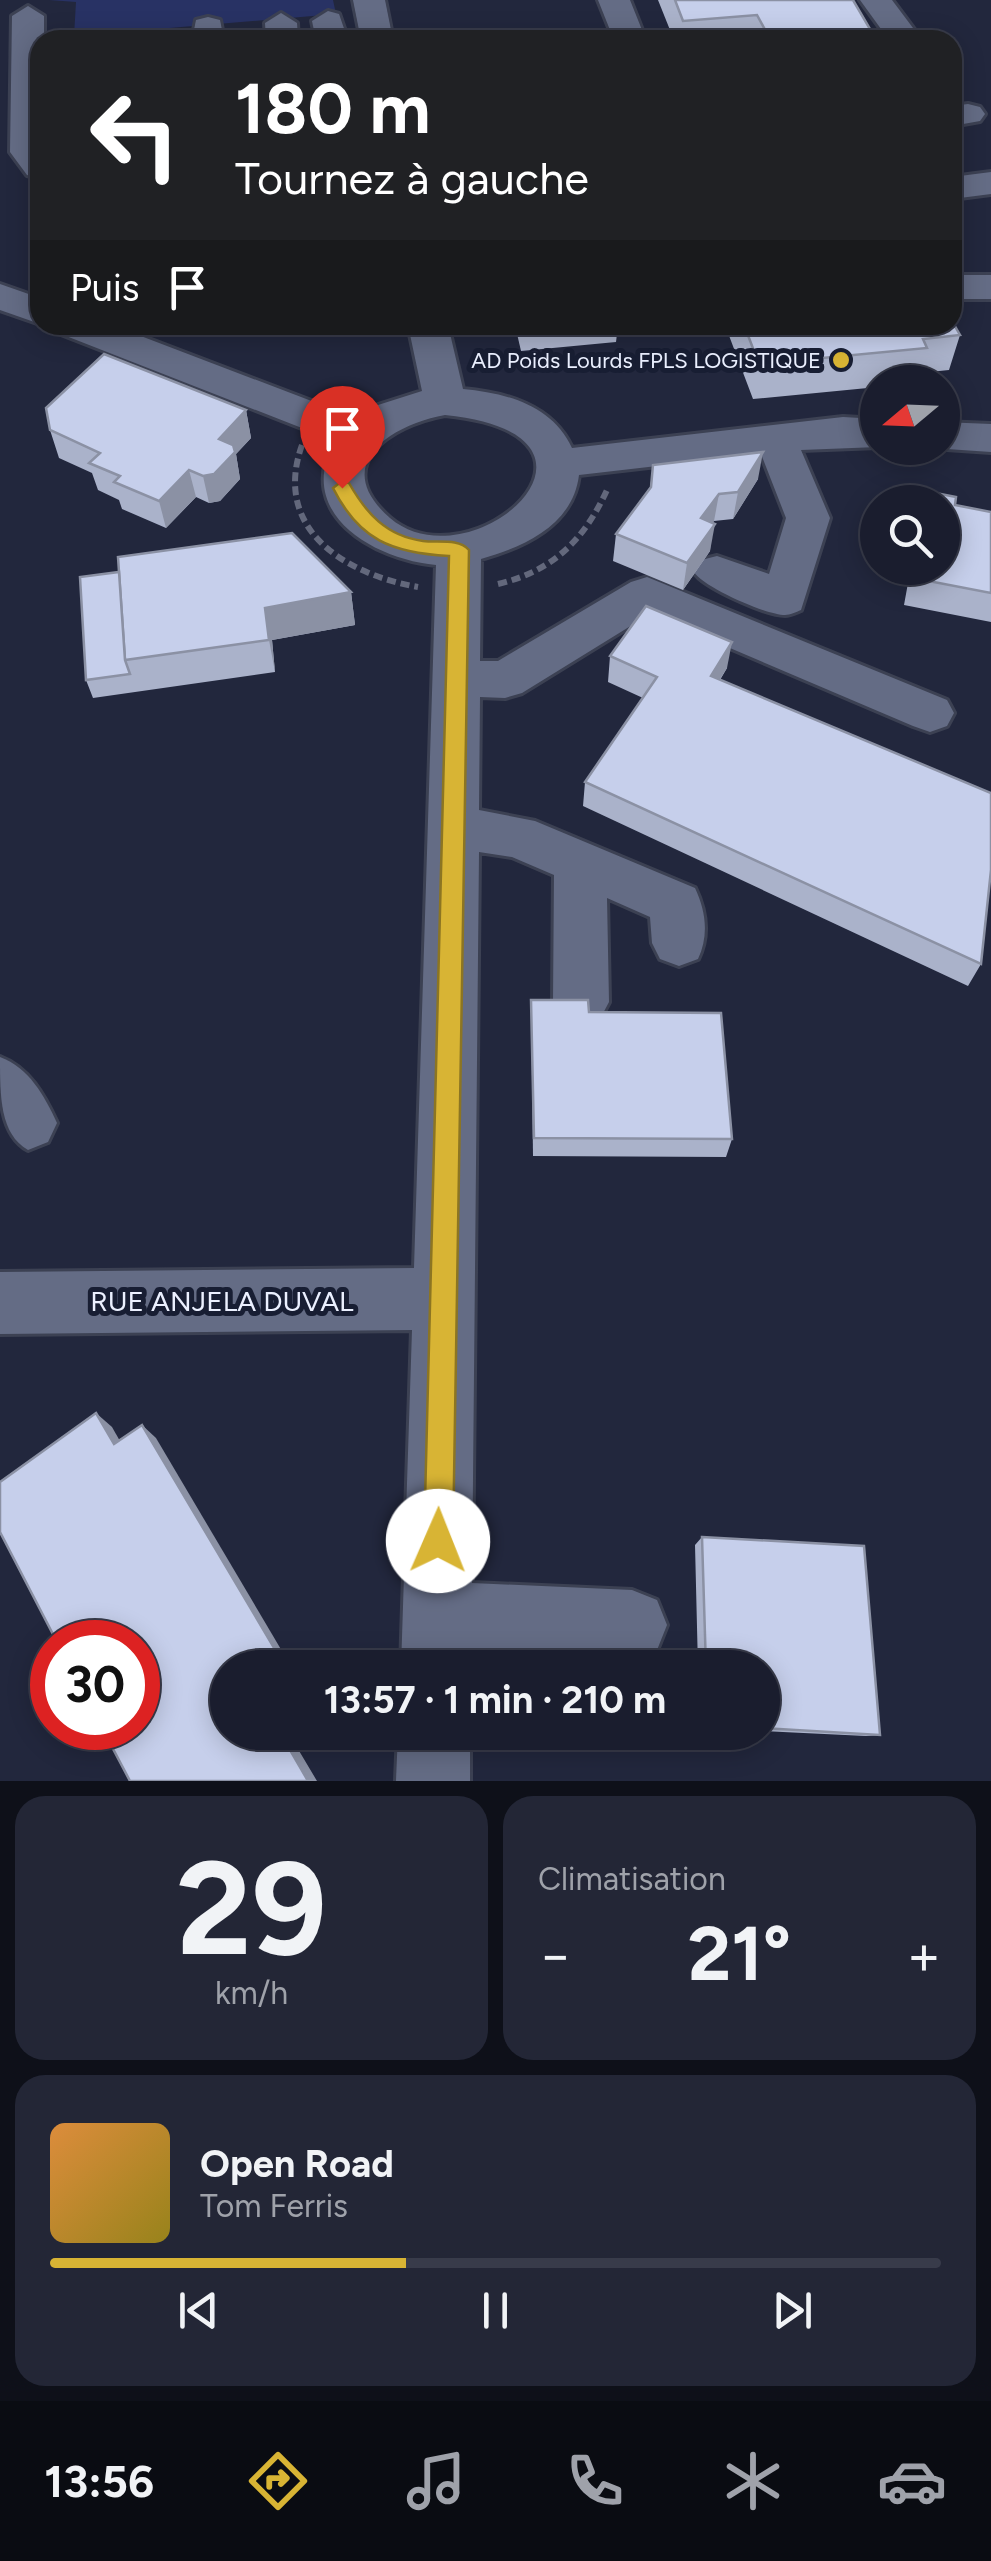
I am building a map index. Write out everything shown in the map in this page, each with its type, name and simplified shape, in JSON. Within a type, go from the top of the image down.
[{"type":"street","points":[[370,0],[375,30]]},
{"type":"street","points":[[614,0],[626,30]]},
{"type":"street","points":[[890,19],[922,9]]},
{"type":"street","points":[[28,16],[30,34]]},
{"type":"street","points":[[30,125],[30,154]]},
{"type":"street","points":[[962,187],[991,184]]},
{"type":"street","points":[[962,287],[991,287]]},
{"type":"street","points":[[101,335],[359,435]]},
{"type":"street","points":[[430,335],[445,400]]},
{"type":"street","points":[[445,400],[493,406],[524,420],[546,440],[558,465],[554,495],[534,522],[501,541],[459,550],[418,548],[382,535],[356,514],[342,488],[344,460],[359,435],[386,415],[445,400]]},
{"type":"street","points":[[558,465],[604,456],[860,432]]},
{"type":"street","points":[[960,437],[991,438]]},
{"type":"street","points":[[717,572],[786,598],[808,518],[776,440]]},
{"type":"street","points":[[459,550],[436,1642],[632,1625]]},
{"type":"street","points":[[456,678],[504,680],[647,594],[930,713]]},
{"type":"street","points":[[453,828],[517,836],[676,904],[679,943]]},
{"type":"street","points":[[580,863],[582,1002]]},
{"type":"street","name":"RUE ANJELA DUVAL","points":[[0,1302],[444,1300]]},
{"type":"street","points":[[433,1781],[434,1750]]},
{"type":"shaded area","points":[[49,0],[333,0],[336,14],[145,30],[74,30],[76,2]]},
{"type":"building","points":[[675,0],[853,0],[870,29],[765,30],[757,15],[683,21]]},
{"type":"building","points":[[748,335],[960,335],[923,339],[927,348],[759,364]]},
{"type":"building","points":[[104,354],[246,410],[219,439],[233,445],[235,452],[214,474],[203,476],[189,470],[159,501],[114,482],[120,476],[89,463],[100,453],[50,430],[46,408]]},
{"type":"building","points":[[763,452],[738,492],[719,494],[701,518],[715,524],[687,563],[616,534],[651,487],[653,465]]},
{"type":"building","points":[[960,506],[991,512],[991,593],[949,585],[960,585]]},
{"type":"building","points":[[292,533],[351,592],[265,608],[269,640],[125,660],[118,557]]},
{"type":"building","points":[[119,572],[125,660],[130,674],[86,680],[80,577]]},
{"type":"building","points":[[646,606],[732,642],[711,676],[991,793],[991,870],[981,964],[585,782],[657,677],[610,656]]},
{"type":"building","points":[[531,1000],[588,1000],[589,1012],[721,1013],[732,1139],[534,1138]]},
{"type":"building","points":[[96,1413],[114,1444],[142,1425],[275,1650],[210,1650],[210,1750],[290,1750],[308,1781],[130,1781],[114,1750],[160,1750],[160,1620],[46,1620],[0,1532],[0,1482]]},
{"type":"building","points":[[702,1537],[864,1546],[880,1735],[780,1729],[780,1650],[705,1650]]},
{"type":"place","name":"AD Poids Lourds FPLS LOGISTIQUE","points":[[841,360]]},
{"type":"route","points":[[342,488],[356,514],[382,535],[418,548],[459,550],[438,1541]]}]
